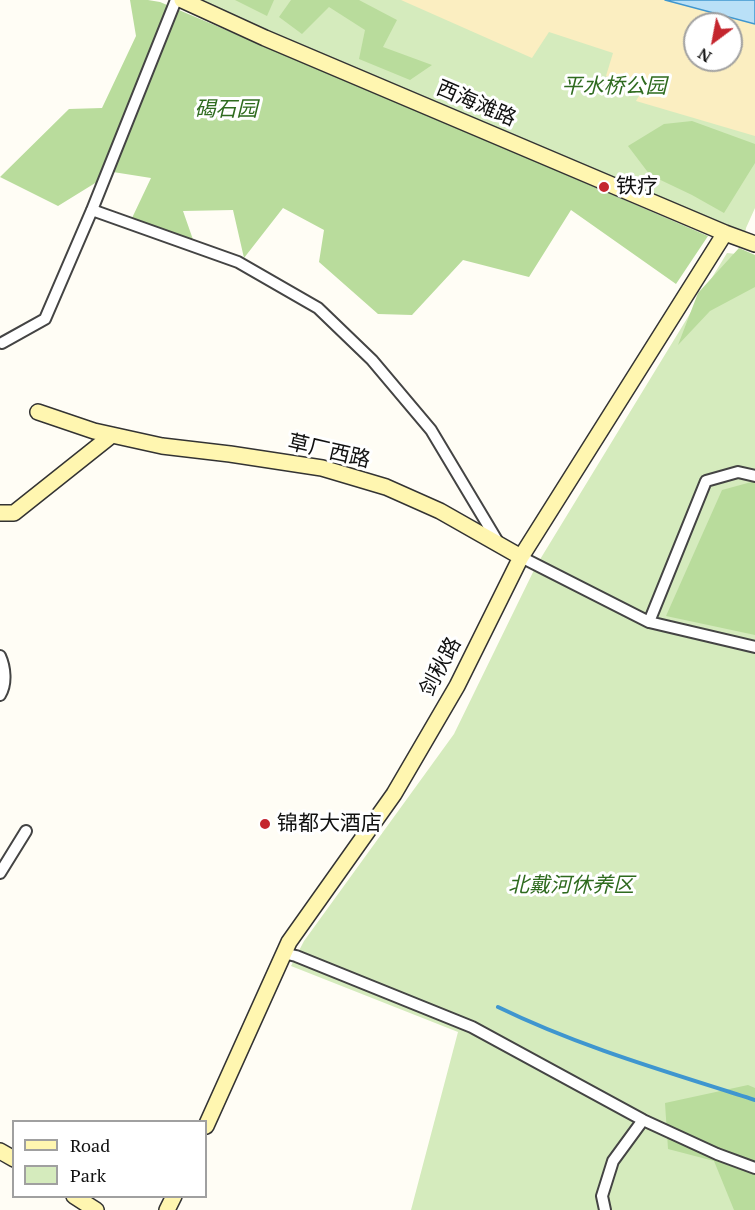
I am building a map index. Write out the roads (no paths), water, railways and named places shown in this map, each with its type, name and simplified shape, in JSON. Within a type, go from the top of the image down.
[{"type":"main road","name":"西海滩路","points":[[182,0],[265,38],[755,244]]},
{"type":"main road","name":"剑秋路","points":[[207,1124],[289,942],[394,794],[457,686],[521,557],[725,233]]},
{"type":"main road","name":"草厂西路","points":[[38,412],[94,431],[162,446],[322,468],[386,487],[440,511],[521,557]]},
{"type":"main road","points":[[0,513],[14,513],[112,435]]},
{"type":"main road","points":[[76,1198],[96,1210]]},
{"type":"street","points":[[2,343],[45,319],[92,210],[176,0]]},
{"type":"street","points":[[92,210],[238,262],[318,308],[372,360],[431,430],[500,545]]},
{"type":"street","points":[[649,622],[706,481],[738,472],[755,476]]},
{"type":"street","points":[[521,557],[649,622],[755,647]]},
{"type":"street","points":[[0,656],[4,663],[4,689],[0,695]]},
{"type":"street","points":[[0,873],[26,831]]},
{"type":"street","points":[[283,953],[296,956],[472,1027],[643,1120],[717,1154],[755,1168]]},
{"type":"street","points":[[604,1210],[602,1196],[613,1161],[643,1120]]},
{"type":"water","points":[[665,0],[755,0],[755,24],[743,21],[743,12],[710,12]]},
{"type":"waterway","points":[[498,1007],[592,1047],[755,1100]]},
{"type":"place","name":"铁疗","points":[[604,187]]},
{"type":"place","name":"锦都大酒店","points":[[265,824]]},
{"type":"park label","name":"平水桥公园","points":[[614,87]]},
{"type":"park label","name":"碣石园","points":[[226,110]]},
{"type":"park label","name":"北戴河休养区","points":[[571,886]]}]
